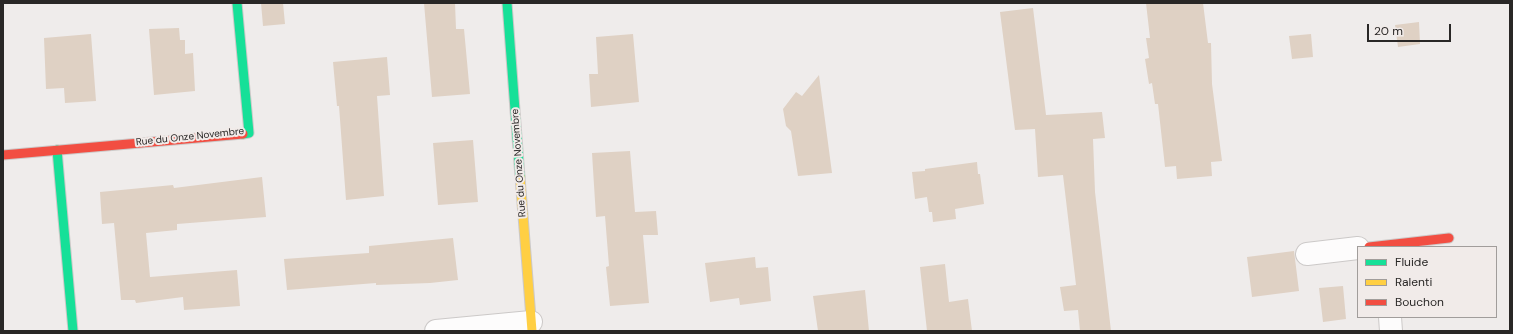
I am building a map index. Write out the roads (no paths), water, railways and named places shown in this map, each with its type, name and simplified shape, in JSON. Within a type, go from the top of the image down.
[{"type":"street","name":"Rue du Onze Novembre","points":[[3,155],[249,133],[236,3]]},
{"type":"street","name":"Rue du Onze Novembre","points":[[436,331],[532,327],[507,3]]},
{"type":"street","points":[[57,150],[73,331]]},
{"type":"street","points":[[1381,246],[1449,238]]},
{"type":"street","points":[[1307,254],[1357,248]]},
{"type":"street","points":[[1390,318],[1391,331]]}]
